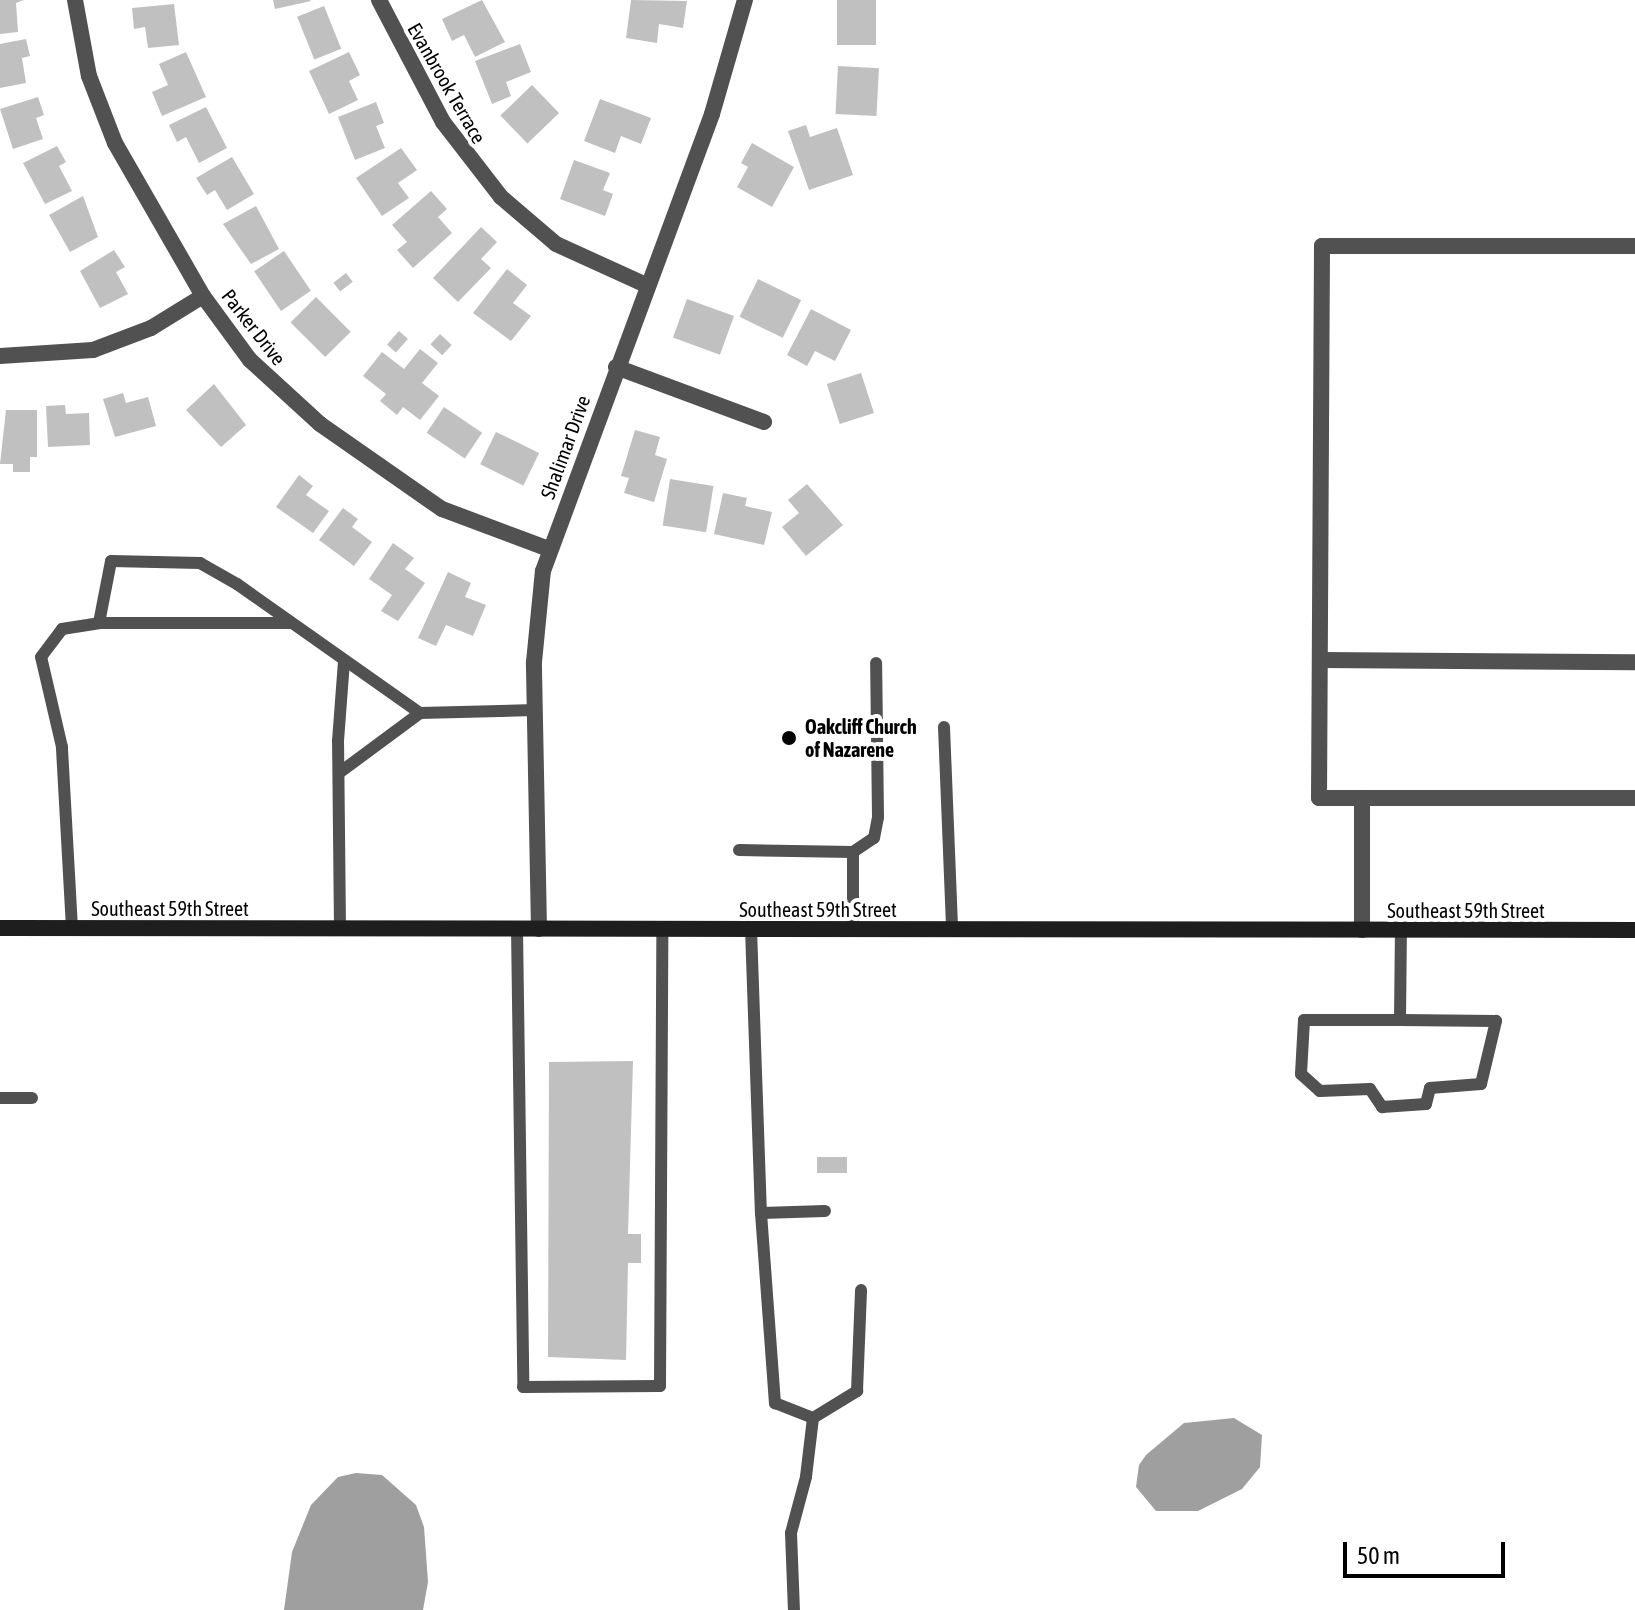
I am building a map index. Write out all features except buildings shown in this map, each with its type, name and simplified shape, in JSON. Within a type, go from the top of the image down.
[{"type":"main road","name":"Southeast 59th Street","points":[[0,928],[1635,930]]},
{"type":"street","name":"Parker Drive","points":[[75,0],[89,76],[115,143],[203,296],[277,387],[358,452],[462,519],[549,549]]},
{"type":"street","name":"Evanbrook Terrace","points":[[379,0],[443,122],[501,197],[556,244],[646,285]]},
{"type":"street","name":"Shalimar Drive","points":[[539,929],[535,627],[549,549],[712,114],[745,0]]},
{"type":"street","points":[[1635,246],[1322,246],[1319,798],[1635,798]]},
{"type":"street","points":[[0,356],[93,350],[151,328],[203,296]]},
{"type":"street","points":[[616,367],[764,422]]},
{"type":"street","points":[[1320,660],[1635,662]]},
{"type":"street","points":[[1362,798],[1362,930]]},
{"type":"lane","points":[[99,623],[111,561],[200,563],[420,713]]},
{"type":"lane","points":[[72,928],[62,747],[41,657],[62,629],[99,623],[291,623]]},
{"type":"lane","points":[[340,928],[339,773],[344,662]]},
{"type":"lane","points":[[739,850],[853,852],[874,838],[878,817],[876,663]]},
{"type":"lane","points":[[339,773],[420,713],[535,710]]},
{"type":"lane","points":[[944,727],[952,929]]},
{"type":"lane","points":[[853,852],[853,929]]},
{"type":"lane","points":[[517,929],[523,1387],[660,1386],[662,929]]},
{"type":"lane","points":[[751,929],[761,1213],[775,1403],[813,1418]]},
{"type":"lane","points":[[1400,1020],[1401,930]]},
{"type":"lane","points":[[1304,1020],[1400,1020],[1496,1021],[1481,1084],[1430,1088],[1426,1104],[1382,1107],[1370,1089],[1320,1091],[1301,1074],[1304,1020]]},
{"type":"lane","points":[[0,1098],[32,1098]]},
{"type":"lane","points":[[761,1213],[825,1211]]},
{"type":"lane","points":[[813,1418],[857,1391],[861,1290]]},
{"type":"lane","points":[[794,1610],[791,1533],[806,1477],[813,1418]]},
{"type":"shaded area","points":[[1234,1418],[1262,1435],[1260,1467],[1242,1489],[1198,1511],[1156,1511],[1136,1487],[1139,1465],[1146,1455],[1184,1423]]},
{"type":"shaded area","points":[[356,1473],[382,1475],[416,1505],[424,1527],[428,1582],[423,1610],[284,1610],[292,1552],[311,1505],[338,1477]]},
{"type":"place","name":"Oakcliff Church of Nazarene","points":[[789,738]]}]
